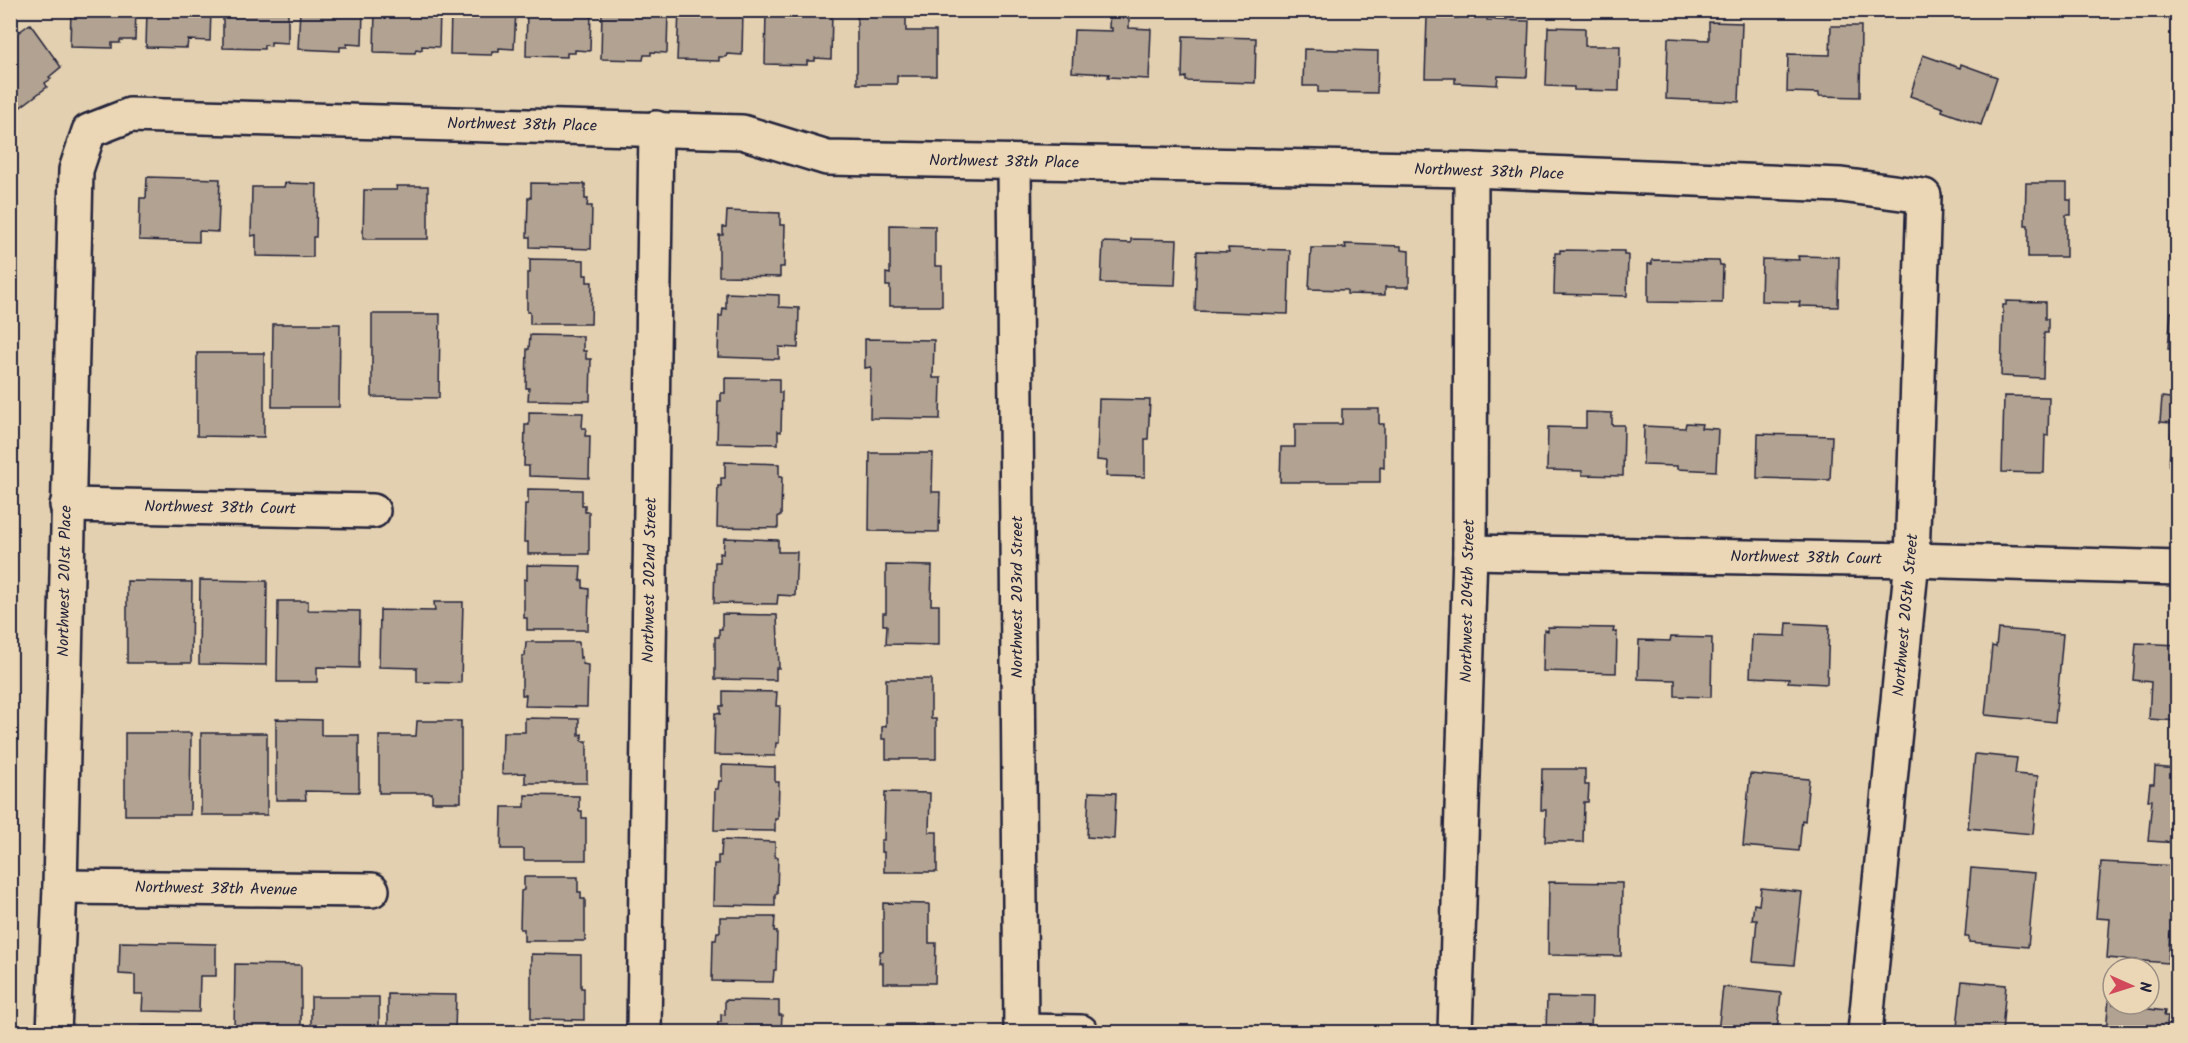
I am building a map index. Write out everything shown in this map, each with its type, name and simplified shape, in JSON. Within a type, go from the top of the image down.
[{"type":"street","name":"Northwest 38th Place","points":[[89,131],[130,115],[656,128],[742,132],[827,158],[1471,170],[1841,185],[1924,196]]},
{"type":"street","name":"Northwest 202nd Street","points":[[644,1032],[656,128]]},
{"type":"street","name":"Northwest 201st Place","points":[[54,1032],[60,887],[76,170],[89,131]]},
{"type":"street","name":"Northwest 203rd Street","points":[[1014,162],[1021,1032]]},
{"type":"street","name":"Northwest 204th Street","points":[[1455,1032],[1470,552],[1471,170]]},
{"type":"street","name":"Northwest 205th Street","points":[[1865,1032],[1912,560],[1924,196]]},
{"type":"street","name":"Northwest 38th Court","points":[[67,505],[373,511]]},
{"type":"street","name":"Northwest 38th Court","points":[[1470,552],[1912,560],[2178,568]]},
{"type":"street","name":"Northwest 38th Avenue","points":[[60,887],[372,890]]},
{"type":"street","points":[[1021,1032],[1081,1032]]},
{"type":"building","points":[[71,10],[136,10],[135,40],[120,40],[120,43],[112,43],[112,48],[70,47]]},
{"type":"building","points":[[147,10],[211,10],[210,41],[188,40],[187,48],[146,47]]},
{"type":"building","points":[[223,10],[288,10],[288,43],[271,42],[271,46],[264,45],[264,49],[223,48]]},
{"type":"building","points":[[300,10],[363,10],[362,45],[347,44],[347,47],[340,47],[340,51],[298,49]]},
{"type":"building","points":[[375,10],[440,10],[439,47],[422,46],[422,50],[416,49],[415,53],[374,52]]},
{"type":"building","points":[[451,10],[516,10],[514,49],[499,48],[499,52],[492,52],[492,55],[450,54]]},
{"type":"building","points":[[527,10],[591,10],[590,51],[575,50],[575,53],[567,53],[567,57],[526,56]]},
{"type":"building","points":[[602,10],[668,10],[667,53],[651,52],[651,55],[644,55],[643,60],[601,59]]},
{"type":"building","points":[[679,10],[743,10],[742,55],[727,54],[726,57],[719,57],[719,61],[677,60]]},
{"type":"building","points":[[766,10],[832,10],[831,59],[815,58],[815,61],[807,61],[807,65],[765,64]]},
{"type":"building","points":[[857,10],[906,10],[906,31],[936,31],[936,76],[897,76],[897,84],[857,84]]},
{"type":"building","points":[[1110,10],[1129,10],[1129,28],[1151,29],[1149,79],[1072,72],[1074,30],[1112,31],[1112,28],[1109,28]]},
{"type":"building","points":[[1459,10],[1487,10],[1487,20],[1529,21],[1527,77],[1498,76],[1497,85],[1455,83],[1455,78],[1425,78],[1427,17],[1458,18]]},
{"type":"building","points":[[1709,22],[1742,23],[1739,102],[1666,99],[1668,38],[1709,40]]},
{"type":"building","points":[[30,24],[61,67],[49,77],[51,79],[45,83],[47,87],[14,112],[10,107],[10,33],[17,29],[19,32]]},
{"type":"building","points":[[1831,26],[1861,26],[1860,97],[1819,96],[1819,93],[1787,92],[1788,54],[1830,55]]},
{"type":"building","points":[[1548,27],[1585,28],[1585,46],[1620,46],[1619,91],[1574,90],[1574,87],[1546,86]]},
{"type":"building","points":[[1183,36],[1256,38],[1255,83],[1186,81],[1186,77],[1182,78]]},
{"type":"building","points":[[1304,49],[1378,51],[1377,93],[1318,92],[1318,86],[1303,86]]},
{"type":"building","points":[[1923,55],[1960,68],[1961,64],[1997,77],[1981,125],[1910,96]]},
{"type":"building","points":[[147,177],[220,179],[218,232],[199,231],[199,242],[139,240],[140,198],[146,198]]},
{"type":"building","points":[[285,183],[317,184],[316,237],[313,237],[313,257],[256,256],[256,235],[251,236],[252,187],[284,187]]},
{"type":"building","points":[[531,183],[585,184],[587,206],[592,206],[591,249],[530,247],[530,237],[527,237],[528,198],[531,198]]},
{"type":"building","points":[[2026,183],[2067,183],[2067,200],[2071,200],[2071,215],[2066,215],[2066,257],[2028,257],[2028,225],[2025,225]]},
{"type":"building","points":[[396,186],[428,186],[428,239],[363,239],[364,190],[397,190]]},
{"type":"building","points":[[727,211],[780,213],[780,225],[785,225],[784,267],[780,267],[780,277],[719,276],[719,235],[723,235],[723,227],[726,227]]},
{"type":"building","points":[[890,225],[935,226],[935,266],[942,266],[942,306],[890,306],[890,286],[886,286],[886,273],[890,274]]},
{"type":"building","points":[[1131,239],[1177,240],[1175,285],[1101,283],[1103,242],[1131,243]]},
{"type":"building","points":[[1345,244],[1401,246],[1401,250],[1409,251],[1409,287],[1385,287],[1385,295],[1347,294],[1347,290],[1309,289],[1311,248],[1346,248]]},
{"type":"building","points":[[1228,248],[1290,250],[1288,314],[1195,311],[1197,251],[1229,252]]},
{"type":"building","points":[[1560,250],[1624,251],[1624,255],[1628,255],[1627,296],[1554,294],[1555,253],[1560,253]]},
{"type":"building","points":[[1798,256],[1839,257],[1838,307],[1799,306],[1800,302],[1761,301],[1762,259],[1799,260]]},
{"type":"building","points":[[530,259],[584,260],[584,275],[587,275],[587,282],[592,282],[591,324],[530,324],[530,312],[527,312],[527,273],[530,273]]},
{"type":"building","points":[[1652,260],[1719,261],[1720,265],[1723,265],[1722,303],[1648,302],[1648,264],[1652,264]]},
{"type":"building","points":[[726,293],[779,295],[779,307],[799,308],[798,348],[779,347],[779,359],[718,357],[719,316],[722,316],[723,308],[726,309]]},
{"type":"building","points":[[2006,301],[2045,302],[2048,333],[2044,333],[2043,378],[2001,376],[2003,305],[2006,305]]},
{"type":"building","points":[[2171,312],[2178,313],[2178,350],[2168,349]]},
{"type":"building","points":[[372,314],[440,314],[439,398],[372,397]]},
{"type":"building","points":[[273,324],[340,324],[339,407],[272,407]]},
{"type":"building","points":[[530,335],[583,336],[583,351],[586,351],[586,359],[591,359],[590,401],[528,400],[527,349],[529,349]]},
{"type":"building","points":[[865,339],[934,340],[933,378],[941,378],[940,419],[870,418],[871,367],[865,368]]},
{"type":"building","points":[[197,353],[264,353],[264,437],[197,436]]},
{"type":"building","points":[[725,378],[779,379],[779,393],[782,392],[781,432],[778,431],[778,444],[717,443],[718,401],[721,401],[721,393],[725,393]]},
{"type":"building","points":[[2004,396],[2049,397],[2044,473],[2002,472]]},
{"type":"building","points":[[2162,397],[2178,399],[2178,468],[2169,467],[2172,423],[2160,422]]},
{"type":"building","points":[[1099,399],[1150,400],[1148,439],[1145,439],[1145,477],[1106,476],[1107,461],[1097,460]]},
{"type":"building","points":[[1342,409],[1379,409],[1379,424],[1384,424],[1384,468],[1380,467],[1380,482],[1280,482],[1281,447],[1295,447],[1295,424],[1342,424]]},
{"type":"building","points":[[529,412],[583,413],[582,428],[586,428],[585,436],[590,436],[589,478],[529,476],[529,466],[524,466],[525,425],[529,425]]},
{"type":"building","points":[[1586,412],[1612,413],[1612,425],[1624,425],[1623,476],[1582,475],[1582,471],[1547,470],[1548,427],[1586,428]]},
{"type":"building","points":[[1686,423],[1702,424],[1701,428],[1718,429],[1716,471],[1643,465],[1644,426],[1685,428]]},
{"type":"building","points":[[1758,434],[1832,436],[1830,480],[1757,478]]},
{"type":"building","points":[[870,453],[933,453],[932,492],[940,492],[939,532],[869,531]]},
{"type":"building","points":[[725,462],[779,464],[779,477],[782,477],[781,516],[778,516],[778,528],[717,527],[718,486],[721,486],[721,478],[725,478]]},
{"type":"building","points":[[528,489],[582,490],[582,505],[585,505],[585,512],[589,512],[589,554],[528,554],[528,542],[524,542],[525,504],[528,504]]},
{"type":"building","points":[[724,538],[778,540],[778,552],[797,552],[795,596],[778,595],[777,604],[714,603],[715,562],[720,562],[720,553],[723,554]]},
{"type":"building","points":[[527,565],[581,566],[580,581],[583,580],[583,588],[589,589],[588,630],[527,630],[527,618],[524,618],[524,579],[527,580]]},
{"type":"building","points":[[886,565],[932,566],[931,605],[939,605],[939,645],[886,644],[887,625],[883,625],[883,613],[886,613]]},
{"type":"building","points":[[200,580],[267,581],[266,665],[199,664]]},
{"type":"building","points":[[127,581],[192,582],[191,663],[127,663]]},
{"type":"building","points":[[278,601],[308,601],[308,610],[360,611],[359,668],[317,667],[317,682],[277,682]]},
{"type":"building","points":[[434,602],[463,602],[461,683],[417,682],[417,668],[379,667],[380,610],[435,611]]},
{"type":"building","points":[[722,614],[777,615],[779,668],[776,668],[776,680],[715,679],[715,637],[719,637],[719,629],[722,629]]},
{"type":"building","points":[[1787,623],[1829,625],[1827,684],[1750,677],[1752,635],[1786,636]]},
{"type":"building","points":[[1548,627],[1614,628],[1613,632],[1617,632],[1616,673],[1543,671],[1544,630],[1548,631]]},
{"type":"building","points":[[1998,629],[2063,634],[2055,722],[1985,715],[1992,646],[1996,647]]},
{"type":"building","points":[[1671,637],[1712,638],[1711,697],[1675,696],[1675,680],[1638,679],[1639,640],[1670,641]]},
{"type":"building","points":[[526,642],[579,642],[580,658],[582,657],[583,664],[588,665],[587,707],[525,706],[526,695],[522,695],[522,656],[525,656]]},
{"type":"building","points":[[2136,643],[2178,645],[2178,721],[2149,719],[2151,682],[2133,680]]},
{"type":"building","points":[[886,679],[931,679],[931,719],[936,719],[936,759],[886,759],[886,739],[882,739],[882,727],[886,726]]},
{"type":"building","points":[[723,691],[777,692],[776,706],[780,706],[779,743],[776,743],[775,756],[714,755],[715,713],[720,714],[720,706],[723,706]]},
{"type":"building","points":[[525,718],[579,719],[579,735],[582,734],[582,741],[587,741],[587,783],[525,783],[525,773],[502,774],[503,732],[525,732]]},
{"type":"building","points":[[276,719],[321,720],[321,735],[359,735],[359,792],[305,791],[306,800],[276,800]]},
{"type":"building","points":[[417,721],[461,721],[461,802],[432,802],[432,793],[379,793],[379,736],[416,736]]},
{"type":"building","points":[[125,733],[191,733],[190,815],[125,815]]},
{"type":"building","points":[[201,733],[267,733],[267,815],[201,815]]},
{"type":"building","points":[[1975,754],[2017,758],[2015,774],[2038,776],[2033,834],[1968,828]]},
{"type":"building","points":[[722,765],[775,767],[775,782],[779,782],[778,819],[775,819],[775,831],[714,830],[715,789],[718,789],[719,781],[722,781]]},
{"type":"building","points":[[2155,767],[2178,769],[2178,843],[2148,841],[2152,800],[2148,800],[2150,784],[2154,784]]},
{"type":"building","points":[[1542,769],[1585,769],[1585,785],[1589,785],[1588,802],[1584,802],[1583,842],[1545,842],[1546,810],[1541,810]]},
{"type":"building","points":[[1750,774],[1809,779],[1805,821],[1802,820],[1799,851],[1743,846]]},
{"type":"building","points":[[885,792],[930,793],[929,832],[937,832],[937,872],[884,872],[884,852],[881,852],[881,840],[884,840]]},
{"type":"building","points":[[1089,792],[1116,793],[1114,839],[1087,837]]},
{"type":"building","points":[[525,795],[579,796],[579,811],[582,811],[582,818],[586,818],[586,860],[524,860],[524,849],[501,849],[502,807],[525,807]]},
{"type":"building","points":[[722,840],[775,842],[775,857],[778,857],[775,906],[713,905],[714,864],[718,864],[718,856],[721,856]]},
{"type":"building","points":[[2101,862],[2178,866],[2175,933],[2170,933],[2168,963],[2161,962],[2161,956],[2107,956],[2110,919],[2096,918]]},
{"type":"building","points":[[1971,868],[2035,873],[2028,947],[1969,942],[1969,937],[1965,937]]},
{"type":"building","points":[[524,877],[578,877],[578,892],[581,892],[581,899],[585,899],[585,941],[524,941],[524,929],[520,929],[521,891],[524,890]]},
{"type":"building","points":[[1549,882],[1622,883],[1621,956],[1548,955]]},
{"type":"building","points":[[1761,888],[1802,892],[1794,965],[1753,962],[1757,920],[1752,920],[1754,904],[1759,905]]},
{"type":"building","points":[[883,903],[929,904],[929,943],[936,943],[935,983],[883,983],[883,963],[879,963],[880,951],[883,951]]},
{"type":"building","points":[[720,917],[775,917],[776,970],[774,970],[773,982],[712,981],[713,940],[716,940],[717,932],[720,932]]},
{"type":"building","points":[[120,942],[216,944],[216,976],[200,976],[199,1012],[142,1011],[143,994],[135,994],[135,975],[119,974]]},
{"type":"building","points":[[531,954],[581,955],[584,1020],[531,1019]]},
{"type":"building","points":[[235,964],[301,965],[301,1032],[234,1032]]},
{"type":"building","points":[[1962,981],[2006,985],[2002,1032],[1960,1032],[1961,1027],[1957,1027]]},
{"type":"building","points":[[1723,987],[1781,993],[1777,1031],[1718,1032]]},
{"type":"building","points":[[388,994],[456,995],[455,1032],[388,1032]]},
{"type":"building","points":[[311,997],[379,997],[379,1032],[311,1032]]},
{"type":"building","points":[[1547,997],[1592,998],[1591,1032],[1546,1032]]},
{"type":"building","points":[[725,1000],[779,1001],[779,1015],[782,1015],[781,1032],[717,1032],[721,1014],[725,1015]]},
{"type":"building","points":[[2161,1010],[2165,1011],[2164,1016],[2168,1016],[2166,1032],[2106,1032],[2107,1016],[2161,1016]]},
{"type":"building","points":[[887,1024],[932,1024],[932,1032],[887,1032]]},
{"type":"building","points":[[142,1026],[199,1026],[199,1032],[142,1032]]},
{"type":"building","points":[[577,1031],[577,1032],[523,1032]]}]
